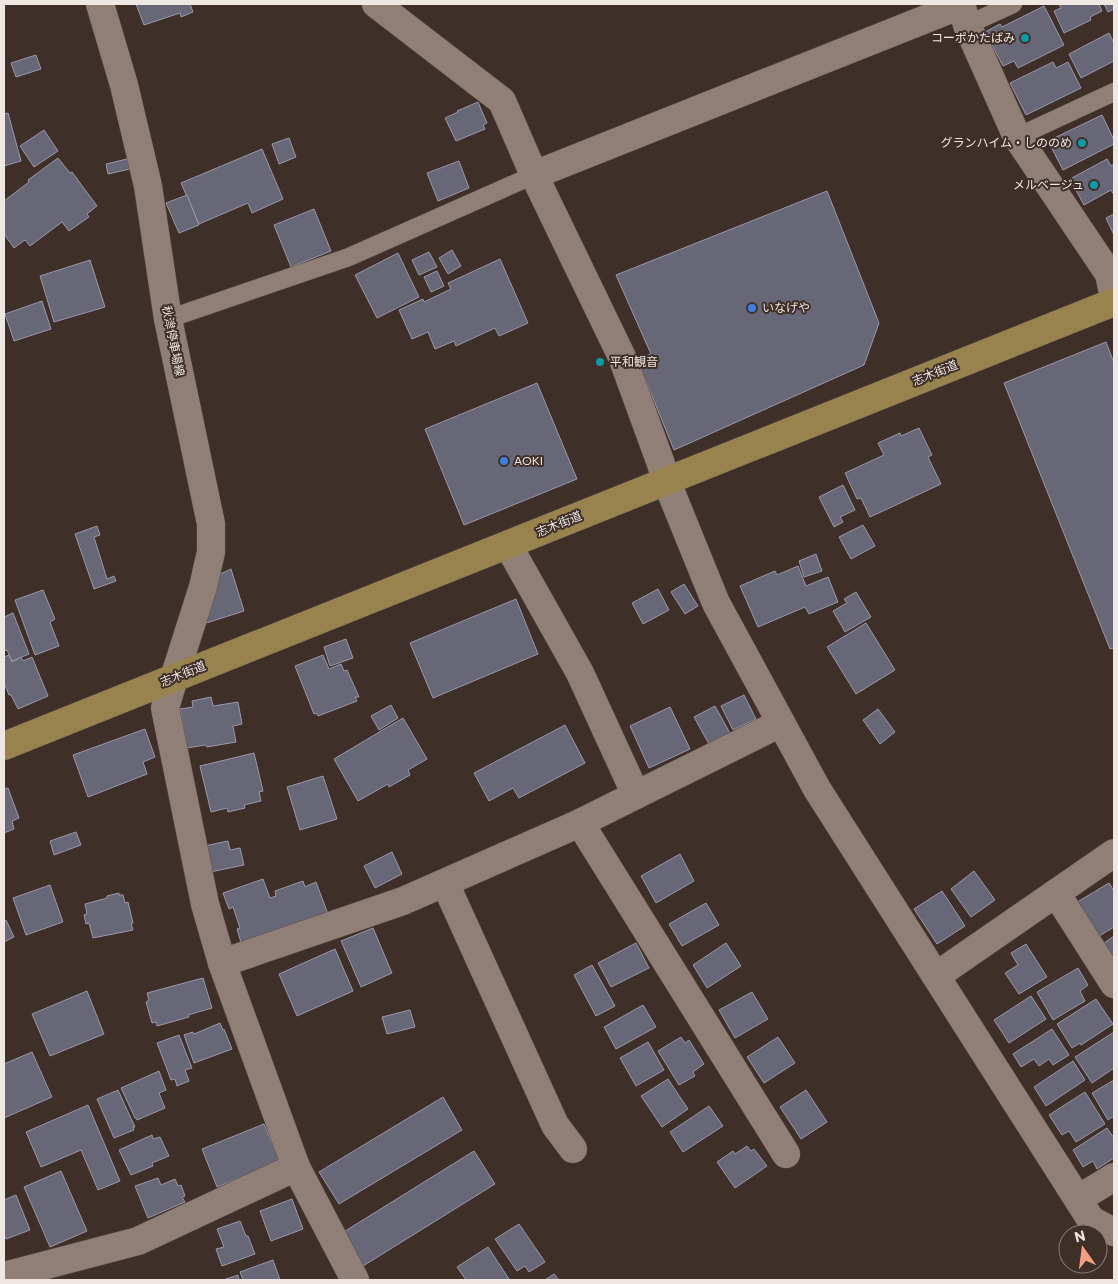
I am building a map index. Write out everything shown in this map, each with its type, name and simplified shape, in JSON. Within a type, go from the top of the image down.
[{"type":"main road","name":"志木街道","points":[[4,746],[1114,300]]},
{"type":"street","name":"秋津停車場線","points":[[100,4],[124,85],[148,186],[168,319],[211,524],[212,552],[165,708],[205,904],[222,963],[296,1168],[355,1280]]},
{"type":"street","points":[[376,4],[502,101],[534,175],[622,357],[666,480],[716,603],[817,789],[1091,1220],[1114,1232]]},
{"type":"street","points":[[534,175],[963,11],[1017,137],[1109,274],[1114,300]]},
{"type":"street","points":[[508,545],[580,673],[636,795]]},
{"type":"street","points":[[222,963],[403,901],[445,883],[580,823],[781,723]]},
{"type":"street","points":[[580,823],[786,1154]]},
{"type":"street","points":[[936,976],[1114,853]]},
{"type":"street","points":[[445,883],[555,1125],[573,1149]]},
{"type":"street","points":[[1056,894],[1114,984]]},
{"type":"street","points":[[4,1276],[138,1241],[296,1168]]},
{"type":"street","points":[[1078,1199],[1114,1177]]},
{"type":"lane","points":[[963,11],[1013,4]]},
{"type":"lane","points":[[1017,137],[1114,92]]},
{"type":"lane","points":[[168,319],[349,257],[534,175]]},
{"type":"building","points":[[136,4],[190,4],[193,12],[181,17],[180,13],[144,25]]},
{"type":"building","points":[[1059,4],[1099,4],[1102,11],[1090,17],[1091,20],[1064,33],[1054,11],[1061,8]]},
{"type":"building","points":[[1104,4],[1114,4],[1114,9],[1108,12]]},
{"type":"building","name":"コーポかたばみ","points":[[1044,6],[1064,45],[1018,68],[1014,61],[1003,66],[985,32],[1000,24],[1002,27]]},
{"type":"building","points":[[1109,33],[1114,43],[1114,61],[1081,78],[1069,54]]},
{"type":"building","points":[[36,55],[41,69],[16,77],[11,63]]},
{"type":"building","points":[[1053,62],[1056,68],[1068,62],[1081,88],[1026,115],[1010,83]]},
{"type":"building","points":[[478,102],[487,123],[483,125],[485,129],[456,141],[445,118]]},
{"type":"building","points":[[8,113],[21,161],[4,166],[4,114]]},
{"type":"building","name":"グランハイム・しののめ","points":[[1102,115],[1114,140],[1114,144],[1063,170],[1048,141]]},
{"type":"building","points":[[44,130],[58,151],[34,167],[20,146]]},
{"type":"building","points":[[289,138],[296,157],[279,164],[272,144]]},
{"type":"building","points":[[262,149],[283,199],[252,213],[248,203],[199,224],[181,183]]},
{"type":"building","points":[[58,158],[70,173],[72,172],[97,206],[87,214],[89,217],[69,231],[62,222],[30,246],[25,240],[14,248],[4,234],[4,201]]},
{"type":"building","points":[[127,159],[130,169],[108,174],[106,164]]},
{"type":"building","name":"メルベージュ","points":[[1107,159],[1111,166],[1114,164],[1114,195],[1111,190],[1084,205],[1070,179]]},
{"type":"building","points":[[459,161],[469,188],[438,201],[427,173]]},
{"type":"building","name":"いなげや","points":[[827,191],[879,323],[864,365],[674,450],[637,359],[651,354],[616,275]]},
{"type":"building","points":[[187,195],[199,225],[179,233],[166,203]]},
{"type":"building","points":[[314,209],[331,251],[291,267],[274,225]]},
{"type":"building","points":[[1114,214],[1114,235],[1106,218]]},
{"type":"building","points":[[452,250],[461,266],[448,274],[439,258]]},
{"type":"building","points":[[429,252],[437,267],[419,275],[412,260]]},
{"type":"building","points":[[398,253],[419,297],[377,318],[355,275]]},
{"type":"building","points":[[500,259],[528,323],[499,336],[495,328],[456,346],[454,341],[435,349],[428,332],[412,339],[399,310],[423,299],[424,302],[451,289],[448,283]]},
{"type":"building","points":[[90,260],[105,307],[54,322],[40,276]]},
{"type":"building","points":[[437,271],[444,286],[431,292],[424,277]]},
{"type":"building","points":[[42,301],[51,329],[14,341],[5,314]]},
{"type":"building","points":[[1106,342],[1114,363],[1114,648],[1110,649],[1004,383]]},
{"type":"building","name":"AOKI","points":[[537,383],[577,479],[464,525],[425,429]]},
{"type":"building","points":[[919,428],[932,455],[928,457],[941,484],[870,517],[861,498],[857,499],[845,473],[884,455],[878,443],[900,433],[901,436]]},
{"type":"building","points":[[843,485],[855,510],[840,517],[843,522],[834,527],[819,497]]},
{"type":"building","points":[[863,525],[875,546],[851,559],[839,537]]},
{"type":"building","points":[[97,526],[100,535],[94,537],[107,579],[114,576],[116,581],[94,589],[75,534]]},
{"type":"building","points":[[816,554],[822,571],[804,577],[799,561]]},
{"type":"building","points":[[798,566],[806,586],[828,577],[838,602],[809,614],[805,607],[758,627],[740,586],[775,571],[777,575]]},
{"type":"building","points":[[231,569],[244,611],[200,625],[216,576]]},
{"type":"building","points":[[684,584],[698,606],[685,614],[671,592]]},
{"type":"building","points":[[658,589],[669,610],[643,624],[632,603]]},
{"type":"building","points":[[43,590],[55,619],[50,622],[59,646],[35,655],[15,600]]},
{"type":"building","points":[[856,592],[871,617],[845,632],[833,611],[847,603],[844,599]]},
{"type":"building","points":[[516,599],[538,654],[433,698],[410,643]]},
{"type":"building","points":[[13,613],[29,654],[12,661],[7,650],[4,651],[4,617]]},
{"type":"building","points":[[866,623],[895,670],[856,694],[827,647]]},
{"type":"building","points":[[346,639],[353,658],[330,666],[324,647]]},
{"type":"building","points":[[9,655],[12,662],[21,657],[23,661],[32,657],[48,696],[18,709],[4,686],[4,657]]},
{"type":"building","points":[[323,655],[329,669],[341,664],[344,671],[347,670],[359,697],[355,697],[357,701],[318,716],[316,713],[314,714],[295,666]]},
{"type":"building","points":[[744,695],[756,719],[733,730],[721,706]]},
{"type":"building","points":[[211,697],[213,706],[238,702],[242,724],[233,726],[236,742],[187,748],[180,709],[193,707],[192,701]]},
{"type":"building","points":[[391,705],[398,718],[379,730],[371,716]]},
{"type":"building","points":[[715,706],[731,735],[710,746],[694,717]]},
{"type":"building","points":[[670,707],[690,749],[649,768],[630,726]]},
{"type":"building","points":[[878,709],[895,732],[880,744],[863,720]]},
{"type":"building","points":[[403,718],[427,759],[408,770],[410,775],[389,787],[388,784],[358,801],[334,759]]},
{"type":"building","points":[[565,725],[585,763],[519,798],[513,788],[489,801],[474,773]]},
{"type":"building","points":[[145,729],[155,757],[143,762],[147,774],[88,797],[73,755]]},
{"type":"building","points":[[254,753],[263,791],[259,792],[261,801],[244,805],[245,808],[228,812],[227,808],[211,812],[200,766]]},
{"type":"building","points":[[323,776],[337,819],[300,830],[287,787]]},
{"type":"building","points":[[8,788],[19,818],[12,821],[14,829],[4,833],[4,789]]},
{"type":"building","points":[[76,832],[81,845],[54,855],[50,841]]},
{"type":"building","points":[[228,841],[230,850],[240,848],[244,865],[210,872],[204,846]]},
{"type":"building","points":[[392,852],[402,874],[375,888],[364,866]]},
{"type":"building","points":[[680,854],[694,881],[656,903],[641,876]]},
{"type":"building","points":[[974,871],[995,900],[971,917],[951,889]]},
{"type":"building","points":[[263,879],[270,898],[276,896],[275,891],[303,881],[305,887],[316,882],[328,914],[242,946],[237,929],[240,928],[233,907],[229,909],[223,893]]},
{"type":"building","points":[[1109,883],[1114,891],[1114,927],[1096,938],[1074,904]]},
{"type":"building","points":[[50,885],[63,922],[26,935],[13,898]]},
{"type":"building","points":[[942,891],[965,926],[937,944],[914,909]]},
{"type":"building","points":[[119,893],[119,895],[123,895],[125,903],[128,902],[133,930],[93,938],[89,923],[86,924],[84,915],[87,914],[85,904]]},
{"type":"building","points":[[706,903],[719,925],[682,946],[669,924]]},
{"type":"building","points":[[6,920],[14,937],[4,942],[4,921]]},
{"type":"building","points":[[373,928],[392,973],[361,987],[341,941]]},
{"type":"building","points":[[1114,936],[1114,960],[1104,943]]},
{"type":"building","points":[[636,943],[649,968],[611,987],[598,963]]},
{"type":"building","points":[[726,943],[741,966],[707,988],[693,965]]},
{"type":"building","points":[[1026,944],[1047,977],[1019,994],[1005,973],[1018,965],[1011,953]]},
{"type":"building","points":[[335,949],[353,991],[297,1016],[279,974]]},
{"type":"building","points":[[592,965],[615,1006],[596,1016],[574,975]]},
{"type":"building","points":[[1078,968],[1088,985],[1080,991],[1085,1001],[1053,1020],[1037,992]]},
{"type":"building","points":[[203,978],[212,1008],[157,1026],[156,1022],[152,1023],[146,1002],[149,1000],[147,993]]},
{"type":"building","points":[[87,991],[104,1034],[50,1056],[32,1014]]},
{"type":"building","points":[[752,992],[768,1019],[735,1038],[719,1010]]},
{"type":"building","points":[[1031,996],[1046,1019],[1009,1043],[994,1020]]},
{"type":"building","points":[[1096,999],[1113,1024],[1081,1045],[1080,1043],[1072,1048],[1057,1024]]},
{"type":"building","points":[[643,1005],[656,1027],[616,1049],[604,1027]]},
{"type":"building","points":[[410,1010],[415,1027],[387,1034],[382,1017]]},
{"type":"building","points":[[220,1023],[232,1049],[194,1063],[184,1035],[193,1032],[194,1034]]},
{"type":"building","points":[[1052,1029],[1069,1055],[1053,1065],[1049,1059],[1039,1066],[1034,1059],[1021,1067],[1013,1054]]},
{"type":"building","points":[[1114,1032],[1114,1068],[1092,1083],[1075,1057]]},
{"type":"building","points":[[179,1035],[192,1068],[185,1070],[189,1081],[177,1086],[175,1079],[171,1080],[157,1043]]},
{"type":"building","points":[[681,1037],[685,1043],[689,1040],[704,1064],[693,1072],[695,1076],[679,1085],[658,1051]]},
{"type":"building","points":[[778,1037],[795,1063],[764,1083],[747,1057]]},
{"type":"building","points":[[648,1042],[664,1070],[636,1086],[620,1058]]},
{"type":"building","points":[[32,1052],[52,1097],[4,1118],[4,1064]]},
{"type":"building","points":[[1073,1061],[1085,1080],[1046,1106],[1034,1087]]},
{"type":"building","points":[[159,1071],[166,1090],[159,1093],[165,1108],[137,1120],[121,1088]]},
{"type":"building","points":[[668,1079],[688,1109],[662,1127],[641,1096]]},
{"type":"building","points":[[1114,1080],[1114,1116],[1108,1120],[1092,1093]]},
{"type":"building","points":[[118,1090],[135,1127],[133,1127],[134,1130],[114,1138],[97,1099]]},
{"type":"building","points":[[806,1090],[827,1122],[801,1139],[780,1107]]},
{"type":"building","points":[[1085,1092],[1105,1124],[1076,1142],[1069,1131],[1062,1135],[1049,1115]]},
{"type":"building","points":[[443,1097],[462,1130],[339,1204],[319,1172]]},
{"type":"building","points":[[88,1105],[120,1181],[98,1190],[81,1150],[41,1167],[26,1132]]},
{"type":"building","points":[[709,1106],[723,1126],[683,1152],[670,1132]]},
{"type":"building","points":[[264,1124],[280,1162],[217,1187],[202,1149]]},
{"type":"building","points":[[1107,1128],[1114,1138],[1114,1158],[1097,1169],[1093,1161],[1083,1167],[1073,1150]]},
{"type":"building","points":[[152,1135],[153,1139],[160,1137],[169,1156],[152,1163],[153,1166],[131,1175],[119,1150]]},
{"type":"building","points":[[747,1146],[751,1151],[754,1149],[767,1166],[735,1188],[717,1162],[733,1151],[735,1154]]},
{"type":"building","points":[[474,1151],[495,1184],[363,1266],[342,1233]]},
{"type":"building","points":[[61,1171],[87,1231],[50,1247],[24,1187]]},
{"type":"building","points":[[158,1178],[161,1185],[175,1179],[178,1186],[181,1185],[185,1196],[182,1197],[185,1202],[148,1218],[135,1186]]},
{"type":"building","points":[[16,1195],[30,1230],[6,1239],[4,1234],[4,1200]]},
{"type":"building","points":[[292,1199],[303,1229],[271,1241],[260,1211]]},
{"type":"building","points":[[240,1221],[255,1254],[222,1266],[216,1249],[224,1247],[217,1229]]},
{"type":"building","points":[[519,1224],[545,1262],[529,1272],[525,1266],[517,1271],[495,1239]]},
{"type":"building","points":[[488,1247],[509,1279],[466,1280],[457,1267]]},
{"type":"building","points":[[273,1260],[280,1280],[243,1280],[240,1272]]},
{"type":"building","points":[[554,1274],[559,1280],[545,1280]]},
{"type":"building","points":[[238,1275],[239,1280],[223,1280]]},
{"type":"place","name":"コーポかたばみ","points":[[1025,38]]},
{"type":"place","name":"グランハイム・しののめ","points":[[1082,143]]},
{"type":"place","name":"メルベージュ","points":[[1094,185]]},
{"type":"place","name":"いなげや","points":[[752,308]]},
{"type":"place","name":"平和観音","points":[[600,362]]},
{"type":"place","name":"AOKI","points":[[504,461]]}]
